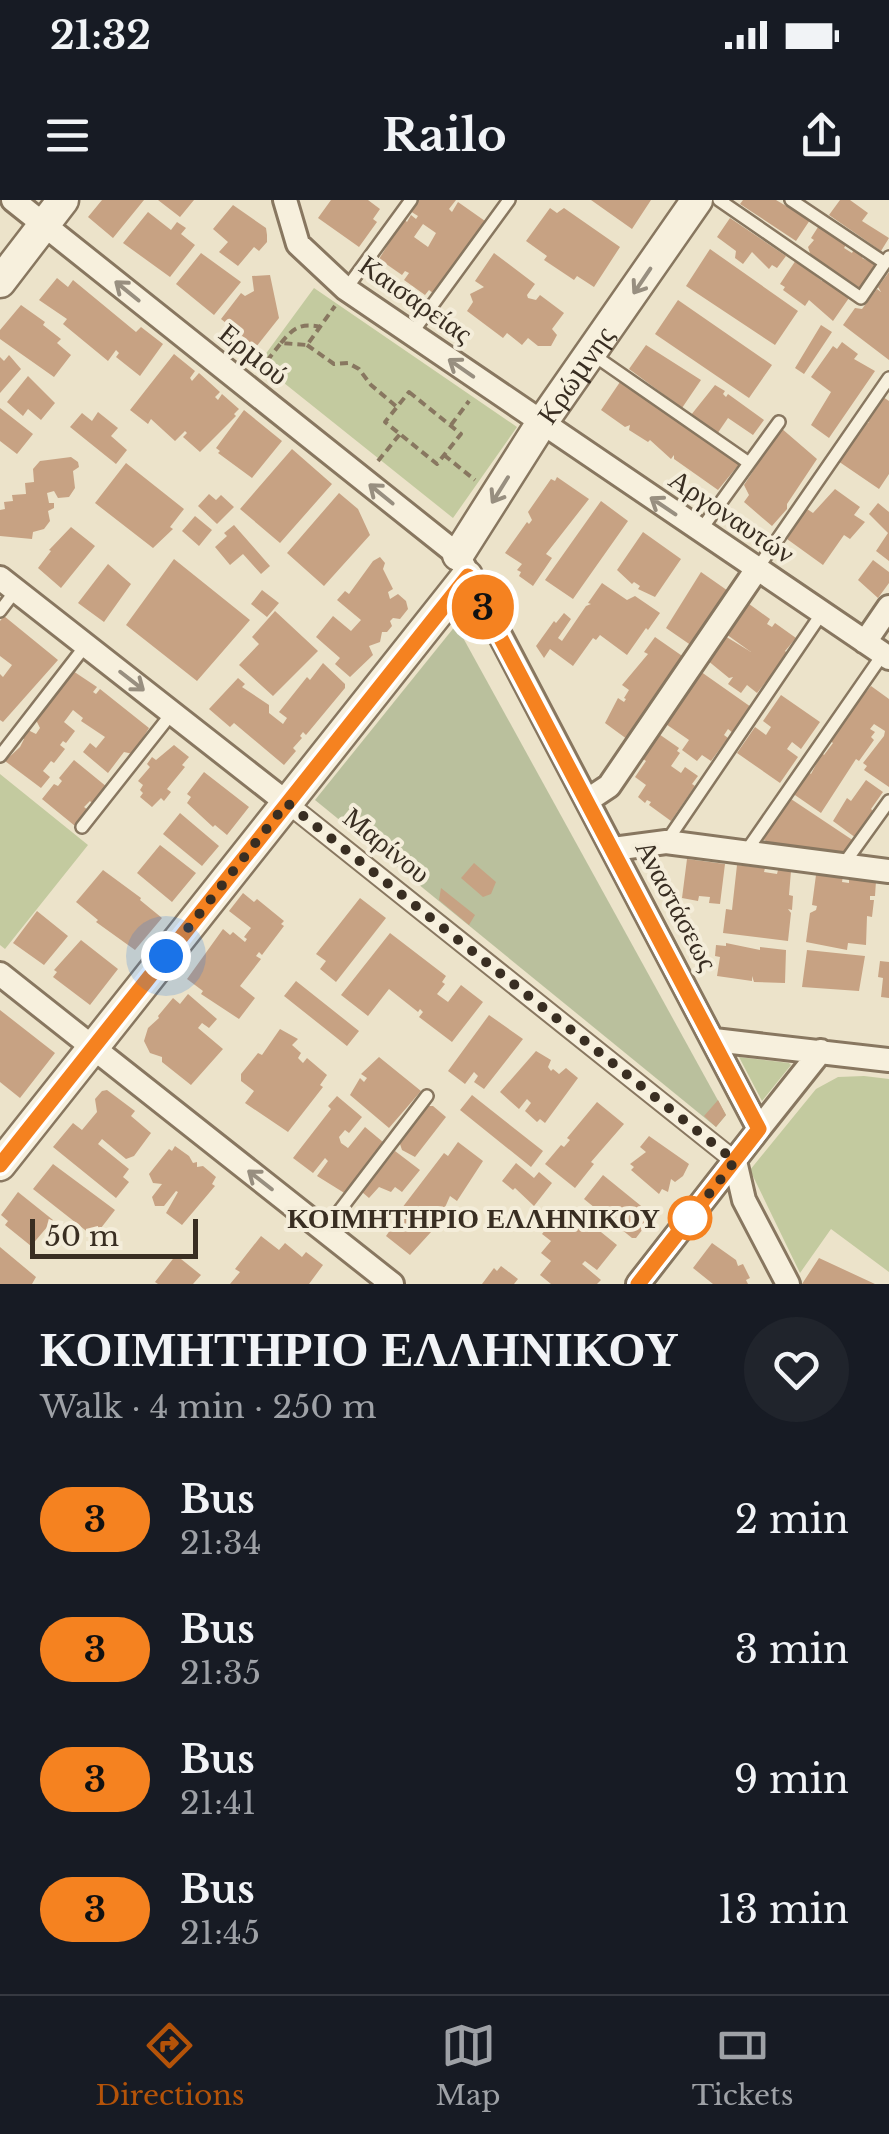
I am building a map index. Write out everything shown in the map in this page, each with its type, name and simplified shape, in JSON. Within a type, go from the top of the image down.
[{"type":"street","name":"Ερμού","points":[[13,200],[363,479],[462,566]]},
{"type":"street","points":[[0,282],[63,200]]},
{"type":"street","name":"Κρώμνης","points":[[0,1165],[287,803],[462,566],[496,497],[541,424],[697,200]]},
{"type":"street","name":"Καισαρείας","points":[[292,203],[298,244],[346,289],[541,424]]},
{"type":"street","name":"Αργοναυτών","points":[[541,424],[879,652]]},
{"type":"street","name":"Αναστάσεως","points":[[462,566],[759,1129]]},
{"type":"street","points":[[588,800],[609,786],[757,569]]},
{"type":"street","name":"Μαρίνου","points":[[8,584],[735,1161]]},
{"type":"street","points":[[879,652],[889,607]]},
{"type":"street","points":[[613,849],[666,842],[889,871]]},
{"type":"street","points":[[0,974],[392,1284]]},
{"type":"street","points":[[714,1040],[889,1060]]},
{"type":"street","points":[[638,1284],[821,1051]]},
{"type":"street","points":[[735,1161],[744,1200],[788,1284]]},
{"type":"lane","points":[[346,289],[411,200]]},
{"type":"lane","points":[[412,333],[509,200]]},
{"type":"lane","points":[[719,200],[862,298],[887,260],[791,200]]},
{"type":"lane","points":[[592,354],[749,463]]},
{"type":"lane","points":[[757,569],[889,378]]},
{"type":"lane","points":[[700,531],[779,422]]},
{"type":"lane","points":[[0,611],[8,584]]},
{"type":"lane","points":[[666,842],[822,613]]},
{"type":"lane","points":[[0,756],[86,645]]},
{"type":"lane","points":[[745,853],[879,652]]},
{"type":"lane","points":[[82,827],[172,713]]},
{"type":"lane","points":[[844,865],[889,801]]},
{"type":"lane","points":[[324,1231],[427,1096]]},
{"type":"path","points":[[307,345],[346,289]]},
{"type":"path","points":[[246,386],[294,328],[322,327]]},
{"type":"path","points":[[281,343],[307,345],[334,364],[348,362],[359,368],[371,386],[397,407]]},
{"type":"path","points":[[451,425],[483,383]]},
{"type":"path","points":[[409,392],[461,434],[437,464],[385,422],[397,407],[409,392]]},
{"type":"path","points":[[363,479],[400,434]]},
{"type":"path","points":[[444,455],[496,497]]},
{"type":"green space","points":[[314,288],[517,427],[453,518],[259,363]]},
{"type":"green space","points":[[456,625],[726,1115],[716,1127],[315,800]]},
{"type":"green space","points":[[0,774],[88,845],[5,949],[0,945]]},
{"type":"green space","points":[[739,1057],[789,1063],[791,1065],[762,1101]]},
{"type":"green space","points":[[838,1077],[889,1079],[889,1272],[831,1229],[800,1273],[750,1170],[816,1089]]},
{"type":"building","points":[[102,200],[144,200],[113,238],[88,217]]},
{"type":"building","points":[[158,200],[194,200],[180,217]]},
{"type":"building","points":[[331,200],[368,200],[380,209],[373,219],[377,222],[359,247],[318,218]]},
{"type":"building","points":[[418,200],[456,200],[449,209],[452,212],[458,202],[485,221],[434,294],[429,290],[425,295],[404,280],[409,273],[405,271],[402,275],[379,259],[404,219],[407,222],[411,215],[416,219],[418,216],[410,211]],"holes":[[[423,224],[436,233],[428,247],[414,237]]]},
{"type":"building","points":[[591,200],[651,200],[632,229]]},
{"type":"building","points":[[743,200],[776,200],[810,220],[796,241],[740,204]]},
{"type":"building","points":[[840,200],[850,200],[868,213],[862,221],[889,238],[881,251],[829,215]]},
{"type":"building","points":[[233,205],[266,228],[267,235],[267,242],[259,251],[254,247],[238,266],[219,252],[228,242],[213,229]]},
{"type":"building","points":[[550,208],[557,213],[564,208],[620,247],[594,287],[577,276],[574,280],[544,260],[547,256],[526,241]]},
{"type":"building","points":[[148,212],[171,230],[177,222],[186,228],[181,234],[195,245],[170,277],[123,243]]},
{"type":"building","points":[[730,218],[786,256],[777,268],[772,265],[769,269],[752,252],[743,264],[735,258],[736,251],[717,237]]},
{"type":"building","points":[[820,224],[847,243],[844,248],[852,253],[854,249],[875,264],[860,288],[811,256],[808,247]]},
{"type":"building","points":[[710,249],[798,311],[775,345],[686,286]]},
{"type":"building","points":[[201,253],[241,282],[214,315],[176,284]]},
{"type":"building","points":[[494,253],[535,284],[528,298],[536,300],[540,295],[564,313],[552,329],[557,335],[551,346],[538,346],[528,338],[522,345],[507,333],[503,338],[467,311],[473,302],[470,294],[484,287],[475,281]]},
{"type":"building","points":[[796,260],[822,281],[827,278],[851,295],[833,321],[809,300],[805,306],[783,290],[785,287],[780,284]]},
{"type":"building","points":[[889,272],[889,360],[843,325],[855,308],[862,309],[877,289],[881,292],[878,287]]},
{"type":"building","points":[[270,275],[279,318],[256,347],[221,319],[241,293],[245,296],[254,291],[252,276]]},
{"type":"building","points":[[57,278],[68,287],[73,280],[136,332],[141,327],[163,344],[140,376],[116,357],[116,350],[108,361],[63,324],[67,319],[39,300]]},
{"type":"building","points":[[678,300],[772,365],[749,398],[655,334]]},
{"type":"building","points":[[21,305],[45,322],[43,325],[61,339],[57,343],[71,355],[54,377],[0,339],[0,330]]},
{"type":"building","points":[[821,325],[832,332],[804,374],[795,368]]},
{"type":"building","points":[[842,342],[858,354],[854,359],[875,371],[829,438],[811,425],[831,392],[811,377],[833,346],[837,349]]},
{"type":"building","points":[[646,345],[701,380],[682,408],[629,369]]},
{"type":"building","points":[[174,354],[195,371],[192,381],[199,373],[220,392],[215,397],[218,400],[222,394],[239,409],[200,452],[183,437],[185,431],[175,441],[151,419],[148,424],[130,410]]},
{"type":"building","points":[[9,355],[21,369],[0,393],[0,357],[4,361]]},
{"type":"building","points":[[28,376],[55,403],[41,420],[28,409],[23,416],[7,402]]},
{"type":"building","points":[[625,381],[671,418],[740,463],[718,490],[674,459],[674,455],[671,459],[650,440],[629,430],[630,425],[625,427],[601,410],[620,382]]},
{"type":"building","points":[[715,385],[725,391],[726,397],[728,394],[764,420],[753,435],[728,418],[717,434],[691,415]]},
{"type":"building","points":[[883,397],[889,401],[889,474],[879,489],[838,461],[864,423],[869,423],[866,421]]},
{"type":"building","points":[[0,408],[33,434],[17,454],[0,441]]},
{"type":"building","points":[[244,410],[282,441],[252,478],[216,448]]},
{"type":"building","points":[[98,412],[118,428],[111,436],[127,450],[116,464],[70,427],[82,413],[92,421]]},
{"type":"building","points":[[781,428],[817,459],[772,526],[744,502],[749,495],[744,485]]},
{"type":"building","points":[[292,449],[332,484],[280,543],[240,509]]},
{"type":"building","points":[[71,457],[79,467],[73,471],[75,488],[69,497],[58,498],[54,491],[47,493],[54,508],[48,511],[50,521],[44,529],[33,532],[32,539],[0,536],[0,510],[5,509],[4,502],[13,501],[12,495],[26,494],[25,483],[34,482],[33,469],[40,461]]},
{"type":"building","points":[[126,463],[184,509],[170,527],[173,529],[153,548],[95,503]]},
{"type":"building","points":[[557,477],[589,499],[546,554],[552,558],[533,586],[519,576],[521,572],[517,570],[522,564],[505,553],[532,520],[528,512],[551,479],[555,481]]},
{"type":"building","points":[[835,489],[860,507],[854,515],[865,522],[850,539],[844,535],[823,565],[787,539],[807,509],[813,513]]},
{"type":"building","points":[[339,493],[358,509],[370,535],[324,586],[287,553]]},
{"type":"building","points":[[209,494],[216,500],[221,495],[234,507],[217,524],[198,506]]},
{"type":"building","points":[[601,501],[628,521],[573,599],[545,580]]},
{"type":"building","points":[[878,503],[889,512],[889,561],[876,551],[888,533],[869,514]]},
{"type":"building","points":[[195,516],[212,530],[199,546],[182,531]]},
{"type":"building","points":[[234,525],[270,566],[261,574],[243,554],[230,565],[215,547]]},
{"type":"building","points":[[71,527],[95,546],[61,588],[38,568]]},
{"type":"building","points":[[643,532],[681,559],[655,597],[638,589],[640,586],[617,570]]},
{"type":"building","points":[[380,557],[393,589],[388,592],[390,599],[398,594],[408,609],[400,619],[390,621],[392,626],[382,632],[380,642],[369,646],[373,655],[350,677],[335,664],[340,658],[316,637],[333,616],[351,631],[361,620],[337,600],[345,591],[349,594]]},
{"type":"building","points":[[174,559],[250,620],[197,681],[126,625]]},
{"type":"building","points":[[873,560],[889,572],[889,583],[878,598],[858,580]]},
{"type":"building","points":[[108,564],[131,584],[104,622],[78,603]]},
{"type":"building","points":[[701,572],[731,593],[695,648],[666,628]]},
{"type":"building","points":[[602,583],[627,600],[635,596],[660,613],[627,655],[600,635],[596,640],[593,638],[573,666],[550,649],[544,658],[536,646],[554,621],[564,613],[571,619],[558,638],[562,641]]},
{"type":"building","points":[[262,590],[279,603],[267,617],[251,604]]},
{"type":"building","points":[[745,601],[770,619],[767,624],[772,627],[775,623],[796,638],[757,693],[747,685],[741,693],[728,684],[733,677],[729,678],[707,660],[720,633],[751,652],[726,634],[729,631],[725,629]]},
{"type":"building","points":[[275,611],[318,651],[273,696],[239,665],[259,644],[252,637]]},
{"type":"building","points":[[4,616],[58,660],[3,722],[0,674],[3,677],[12,665],[0,656],[0,621]]},
{"type":"building","points":[[655,637],[688,660],[631,742],[605,723],[618,698],[624,702],[626,699],[629,690],[622,685],[648,654],[644,652]]},
{"type":"building","points":[[323,663],[345,688],[306,735],[303,732],[293,748],[296,751],[284,765],[234,723],[230,727],[209,709],[238,678],[245,684],[242,687],[269,705],[269,713],[283,724],[287,718],[279,712]]},
{"type":"building","points":[[697,669],[751,707],[733,733],[728,729],[724,735],[728,738],[711,761],[702,755],[697,761],[682,750],[689,740],[660,720]]},
{"type":"building","points":[[73,671],[97,687],[93,692],[96,694],[100,689],[149,728],[133,754],[124,752],[108,773],[83,752],[90,743],[96,748],[105,737],[81,721],[83,718],[73,710],[64,722],[75,731],[60,745],[65,749],[54,763],[51,761],[43,771],[50,777],[41,788],[5,761],[20,747],[26,729],[36,734],[40,728],[35,718]]},
{"type":"building","points":[[871,686],[889,699],[889,787],[864,770],[867,766],[863,763],[884,736],[885,731],[874,724],[870,729],[875,732],[871,737],[874,740],[859,761],[856,759],[821,813],[792,793],[807,771],[811,774],[822,753],[833,743],[828,739]]},
{"type":"building","points":[[781,695],[820,722],[801,749],[792,742],[787,749],[798,757],[780,783],[737,753],[755,727],[766,735],[771,727],[763,721]]},
{"type":"building","points":[[656,732],[679,748],[671,766],[681,773],[685,767],[698,776],[671,821],[649,805],[651,802],[645,803],[638,797],[646,785],[635,777],[646,761],[639,756]]},
{"type":"building","points":[[174,745],[189,757],[167,789],[171,792],[152,807],[140,797],[143,785],[138,781],[150,767],[147,764],[152,757],[156,760]]},
{"type":"building","points":[[74,760],[107,787],[93,804],[90,801],[84,807],[88,810],[75,826],[42,799],[54,784],[58,786],[62,781],[59,778]]},
{"type":"building","points":[[204,772],[249,807],[227,835],[187,803],[191,797],[187,794]]},
{"type":"building","points":[[866,780],[883,792],[856,838],[833,821],[847,798],[851,801]]},
{"type":"building","points":[[788,797],[854,841],[843,857],[779,850],[760,837]]},
{"type":"building","points":[[180,813],[219,846],[202,866],[163,834]]},
{"type":"building","points":[[160,845],[196,873],[172,902],[137,873]]},
{"type":"building","points":[[687,859],[725,864],[720,904],[709,903],[710,897],[699,896],[698,901],[682,898]]},
{"type":"building","points":[[474,863],[496,882],[491,894],[483,897],[461,878]]},
{"type":"building","points":[[737,865],[765,868],[764,872],[777,874],[778,870],[791,871],[789,895],[793,896],[792,910],[788,909],[788,941],[723,933],[726,909],[732,910]]},
{"type":"building","points":[[103,870],[162,918],[135,950],[76,902]]},
{"type":"building","points":[[816,875],[843,876],[842,882],[849,883],[849,877],[876,881],[875,896],[870,896],[874,900],[872,917],[867,916],[866,945],[848,943],[847,950],[806,942],[810,913],[817,906],[812,905]]},
{"type":"building","points":[[441,888],[475,915],[469,925],[439,900]]},
{"type":"building","points":[[243,893],[254,902],[257,899],[284,921],[284,926],[262,955],[259,952],[256,956],[261,959],[240,986],[255,998],[239,1019],[201,994],[203,991],[187,979],[223,929],[245,942],[247,939],[244,937],[251,928],[229,911]]},
{"type":"building","points":[[360,898],[386,918],[336,982],[320,969],[326,961],[316,954]]},
{"type":"building","points":[[37,911],[68,936],[44,965],[13,943]]},
{"type":"building","points":[[390,933],[446,976],[437,994],[448,1002],[461,985],[483,1002],[452,1042],[419,1017],[423,1012],[420,1009],[418,1012],[389,989],[368,1016],[341,995]]},
{"type":"building","points":[[81,940],[118,969],[90,1005],[53,977],[57,972],[54,970]]},
{"type":"building","points":[[726,943],[760,950],[786,950],[785,983],[754,982],[752,976],[752,981],[717,976],[720,957],[715,956],[716,945]]},
{"type":"building","points":[[807,950],[865,956],[859,991],[802,987]]},
{"type":"building","points":[[880,961],[889,962],[889,998],[881,997]]},
{"type":"building","points":[[296,981],[359,1031],[347,1046],[284,996]]},
{"type":"building","points":[[188,994],[217,1019],[209,1028],[202,1023],[198,1028],[223,1049],[191,1085],[162,1062],[162,1057],[150,1053],[144,1041],[148,1028],[173,998],[180,1004]]},
{"type":"building","points":[[0,1010],[55,1053],[20,1098],[0,1082]]},
{"type":"building","points":[[489,1015],[523,1039],[484,1089],[474,1082],[478,1076],[474,1072],[465,1084],[448,1071]]},
{"type":"building","points":[[280,1029],[298,1039],[292,1045],[301,1053],[298,1058],[303,1063],[307,1058],[327,1075],[320,1085],[323,1087],[288,1132],[245,1103],[254,1091],[241,1081],[241,1074],[258,1053],[262,1055]]},
{"type":"building","points":[[536,1051],[551,1060],[551,1071],[559,1074],[566,1068],[578,1078],[545,1123],[540,1119],[537,1122],[525,1111],[531,1103],[527,1099],[519,1109],[500,1092]]},
{"type":"building","points":[[379,1057],[421,1091],[389,1128],[350,1095],[360,1078],[364,1082],[367,1078],[361,1074]]},
{"type":"building","points":[[107,1090],[135,1111],[131,1116],[151,1133],[134,1156],[126,1159],[102,1139],[98,1144],[129,1169],[123,1177],[129,1182],[116,1198],[53,1147],[73,1123],[82,1130],[97,1112],[95,1099]]},
{"type":"building","points":[[472,1095],[543,1151],[531,1167],[460,1110]]},
{"type":"building","points":[[337,1096],[362,1117],[349,1133],[345,1130],[339,1137],[341,1143],[348,1148],[365,1127],[383,1142],[346,1194],[317,1176],[328,1161],[325,1158],[313,1173],[293,1158]]},
{"type":"building","points":[[718,1100],[726,1115],[716,1127],[704,1116]]},
{"type":"building","points":[[597,1102],[624,1124],[591,1162],[594,1164],[575,1188],[545,1164],[570,1140],[567,1138]]},
{"type":"building","points":[[427,1106],[433,1106],[446,1117],[415,1157],[402,1150],[399,1141]]},
{"type":"building","points":[[649,1136],[689,1164],[683,1176],[675,1182],[671,1179],[668,1192],[662,1189],[659,1194],[631,1170],[634,1167],[630,1164],[646,1152],[640,1147]]},
{"type":"building","points":[[458,1142],[483,1161],[457,1201],[450,1196],[443,1212],[436,1215],[442,1220],[410,1255],[386,1236],[395,1223],[392,1221],[444,1153],[448,1156]]},
{"type":"building","points":[[175,1146],[193,1163],[197,1162],[197,1167],[203,1166],[216,1177],[212,1184],[215,1186],[182,1225],[166,1213],[178,1192],[164,1206],[155,1206],[152,1197],[162,1184],[153,1183],[149,1174]]},
{"type":"building","points":[[395,1151],[420,1170],[402,1192],[395,1187],[391,1192],[379,1187],[369,1198],[362,1192]]},
{"type":"building","points":[[516,1163],[534,1178],[539,1172],[552,1183],[534,1206],[502,1181]]},
{"type":"building","points":[[53,1164],[115,1210],[94,1237],[33,1189]]},
{"type":"building","points":[[603,1175],[651,1214],[636,1238],[584,1199]]},
{"type":"building","points":[[18,1192],[53,1220],[31,1246],[5,1225],[8,1221],[1,1215]]},
{"type":"building","points":[[575,1211],[617,1245],[597,1270],[585,1261],[582,1264],[601,1280],[597,1284],[551,1284],[540,1275],[551,1261],[541,1253],[551,1241],[542,1234],[554,1219],[562,1226]]},
{"type":"building","points":[[261,1236],[279,1250],[285,1243],[302,1257],[306,1252],[323,1265],[309,1284],[230,1284],[240,1272],[235,1269]]},
{"type":"building","points":[[712,1243],[736,1260],[738,1266],[743,1264],[750,1278],[746,1280],[748,1284],[713,1284],[693,1268]]},
{"type":"building","points":[[0,1247],[36,1277],[32,1284],[0,1284]]},
{"type":"building","points":[[176,1255],[201,1275],[193,1284],[155,1282]]},
{"type":"building","points":[[819,1258],[875,1284],[802,1284]]},
{"type":"building","points":[[501,1266],[518,1279],[514,1284],[482,1284],[494,1268],[497,1271]]},
{"type":"bus line","name":"3","points":[[0,1165],[468,576],[759,1129],[638,1284]]},
{"type":"place","name":"ΚΟΙΜΗΤΗΡΙΟ ΕΛΛΗΝΙΚΟΥ","points":[[690,1218]]},
{"type":"route","points":[[166,956],[287,803],[735,1161],[690,1218]]}]
